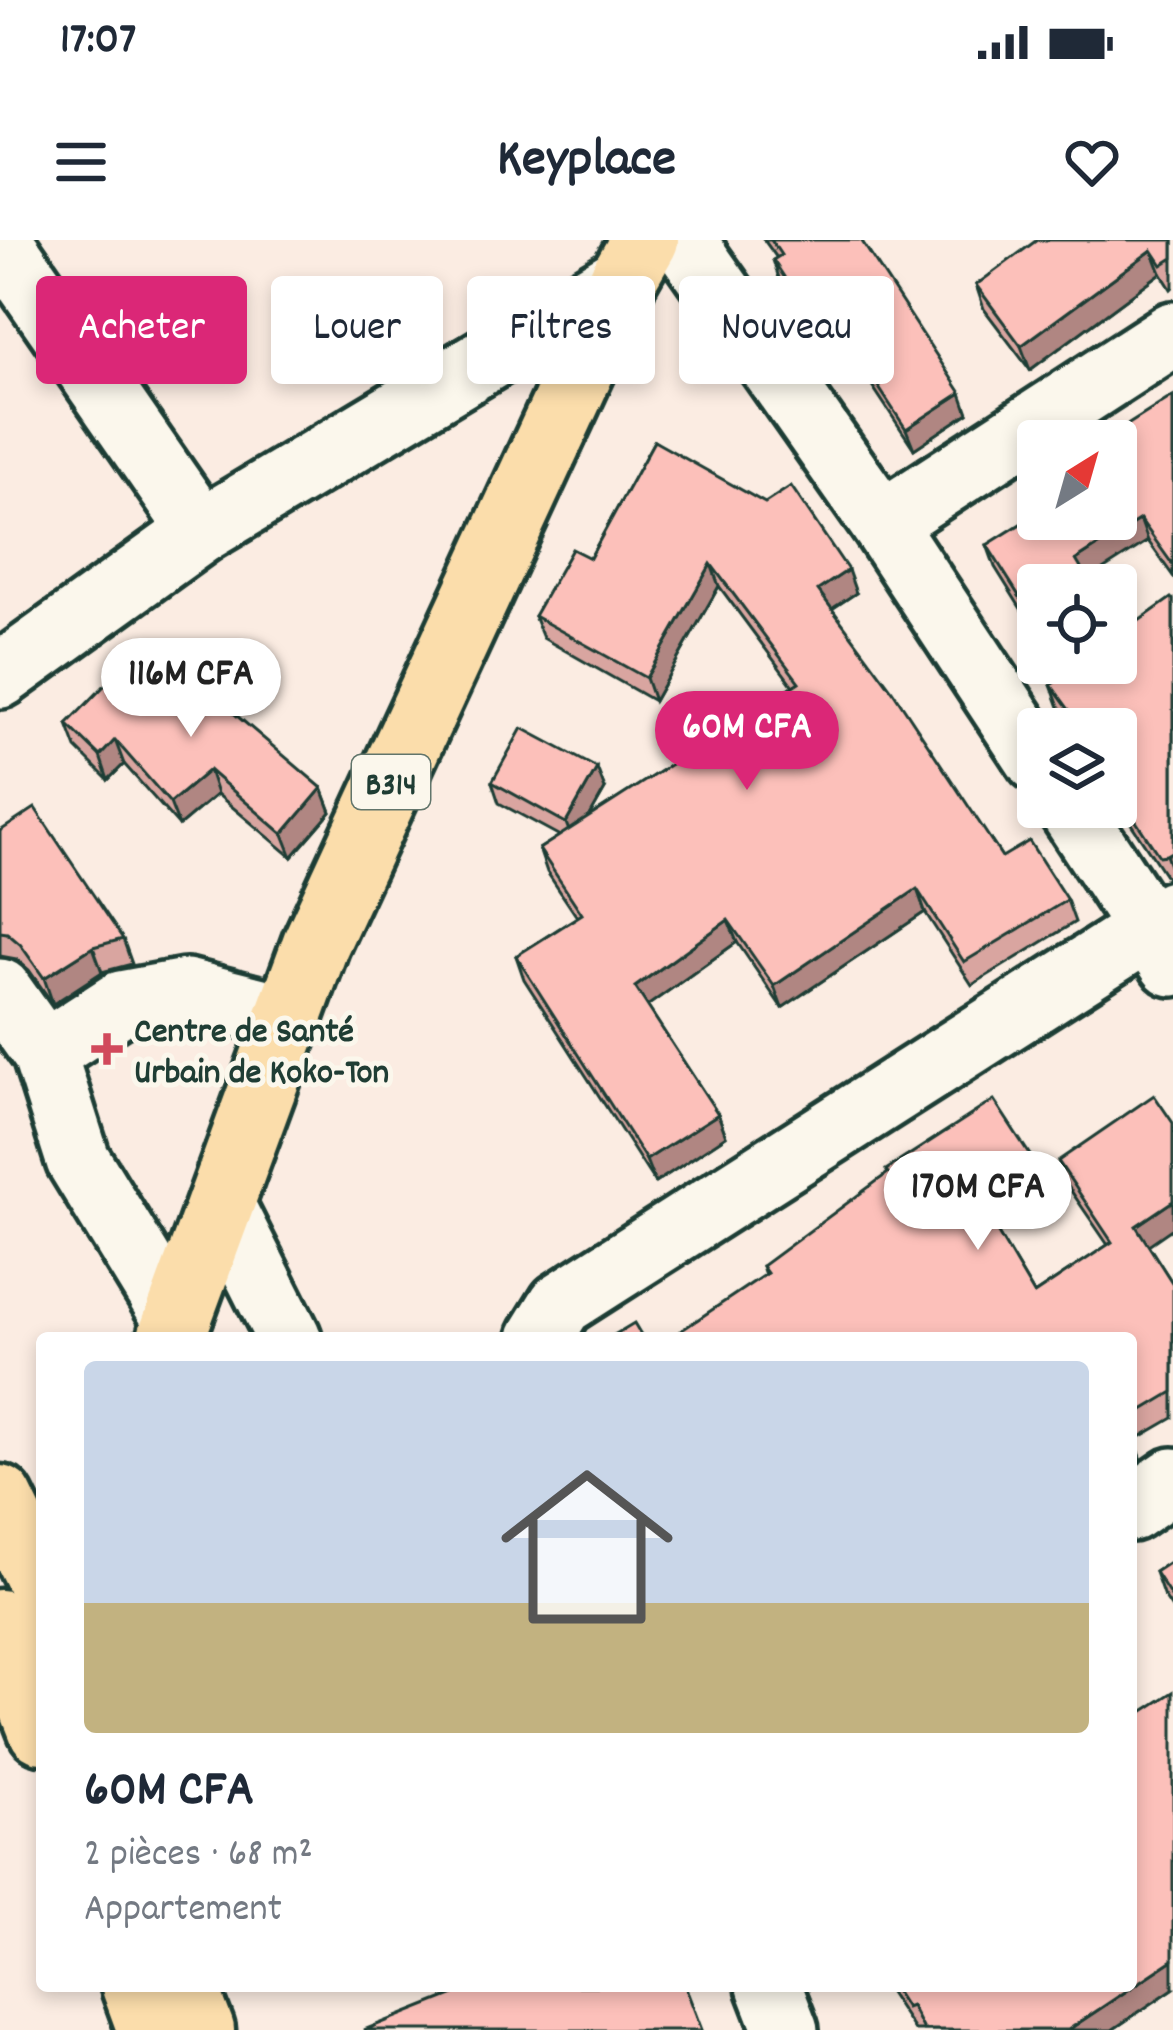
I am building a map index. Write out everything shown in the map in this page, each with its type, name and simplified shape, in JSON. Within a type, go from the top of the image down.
[{"type":"main road","name":"B314","points":[[174,1330],[316,943],[634,258]]},
{"type":"main road","points":[[0,1499],[36,1573]]},
{"type":"main road","points":[[0,1623],[36,1698]]},
{"type":"main road","points":[[137,1992],[151,2030]]},
{"type":"main road","points":[[186,1992],[200,2030]]},
{"type":"street","points":[[683,240],[883,523],[1017,728]]},
{"type":"street","points":[[0,241],[201,531]]},
{"type":"street","points":[[0,676],[201,531],[634,258]]},
{"type":"street","points":[[883,523],[1173,334]]},
{"type":"street","points":[[544,1332],[560,1304],[1165,936],[1085,828]]},
{"type":"street","points":[[0,991],[44,1053],[78,1160],[174,1330]]},
{"type":"street","points":[[44,1053],[121,1003],[186,991],[289,1017]]},
{"type":"street","points":[[220,1201],[286,1332]]},
{"type":"street","points":[[1137,1505],[1173,1480]]},
{"type":"street","points":[[771,1992],[786,2030]]},
{"type":"building","points":[[771,240],[861,240],[885,276],[784,276],[773,260],[781,255]]},
{"type":"building","points":[[1037,240],[1173,240],[1173,258],[1162,265],[1152,250],[1021,346],[976,285]]},
{"type":"building","points":[[894,290],[961,393],[906,429],[877,384],[894,384]]},
{"type":"building","points":[[1173,396],[1173,565],[1137,521],[1135,420]]},
{"type":"building","points":[[654,441],[765,503],[791,486],[848,570],[818,590],[892,690],[1002,857],[1029,841],[1067,900],[964,962],[917,889],[774,986],[728,920],[635,987],[718,1114],[646,1160],[516,956],[582,914],[539,849],[799,682],[711,564],[646,678],[534,616],[572,549],[590,558]]},
{"type":"building","points":[[1017,526],[1017,540],[1107,540],[1076,560],[1078,564],[1017,564],[1017,593],[987,545]]},
{"type":"building","points":[[1173,600],[1173,851],[1159,856],[1137,823],[1137,708],[1068,708],[1051,685],[1137,684],[1137,622]]},
{"type":"building","points":[[151,643],[322,788],[283,834],[209,770],[170,803],[115,740],[100,756],[67,724],[106,684],[112,689]]},
{"type":"building","points":[[522,728],[597,768],[566,823],[492,782]]},
{"type":"building","points":[[35,808],[123,939],[93,947],[44,978],[20,944],[0,932],[0,831]]},
{"type":"building","points":[[1154,1095],[1173,1123],[1173,1201],[1136,1226],[1173,1284],[1173,1392],[1137,1413],[1137,1332],[679,1332],[767,1273],[762,1266],[886,1170],[994,1100],[1039,1169],[983,1208],[1034,1294],[1112,1242],[1058,1161]]},
{"type":"building","points":[[634,1323],[639,1332],[619,1332]]},
{"type":"building","points":[[1173,1560],[1173,1600],[1155,1572]]},
{"type":"building","points":[[1173,1692],[1173,1960],[1137,1984],[1137,1715]]},
{"type":"building","points":[[459,1992],[687,1992],[702,2030],[364,2030]]},
{"type":"building","points":[[896,1992],[1125,1992],[1068,2030],[923,2030],[911,2006],[906,2008]]},
{"type":"place","name":"Centre de Santé Urbain de Koko-Ton","points":[[107,1049]]}]
